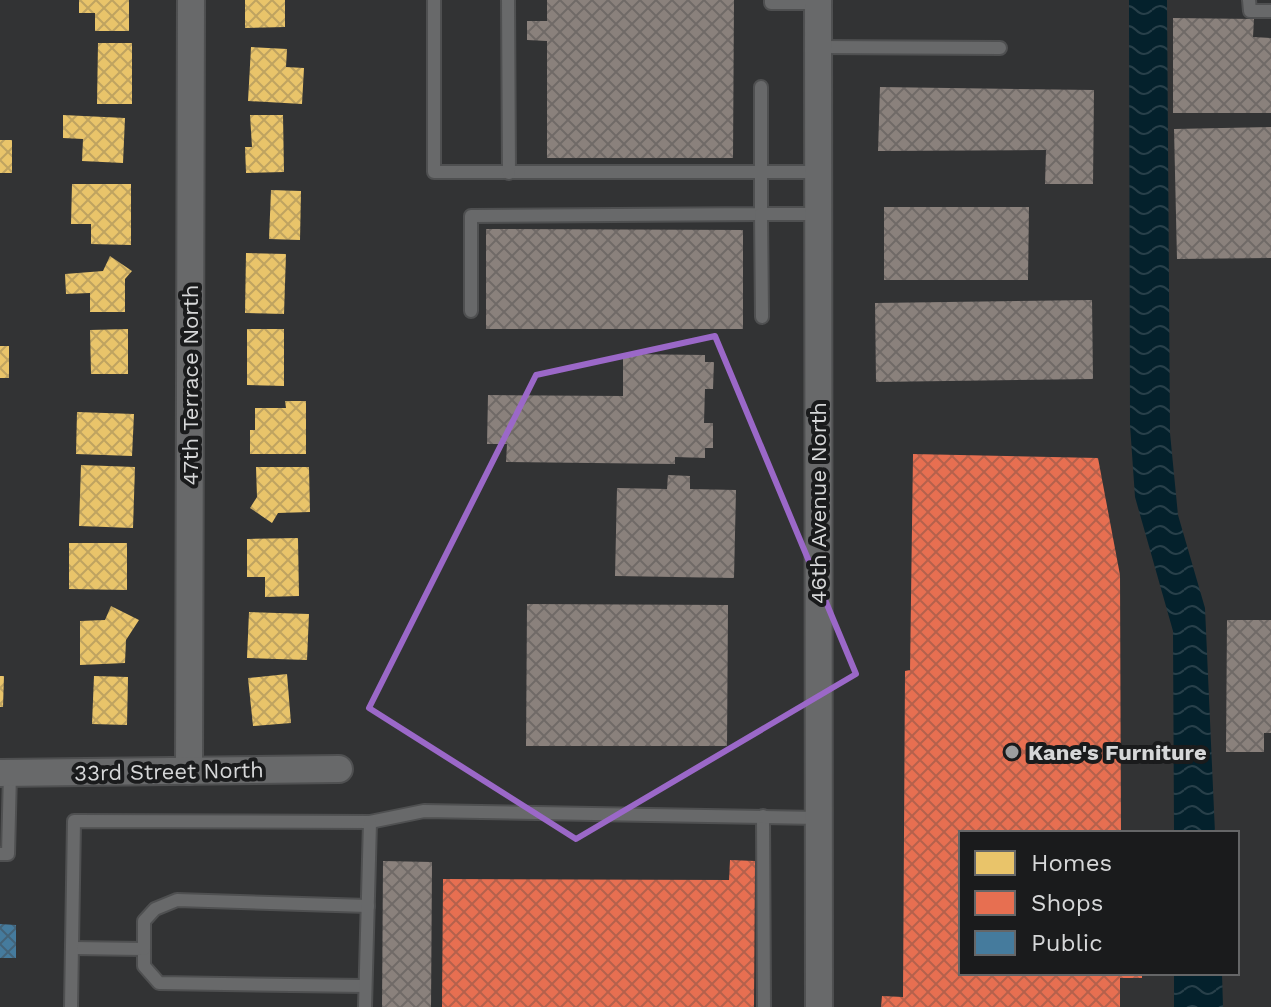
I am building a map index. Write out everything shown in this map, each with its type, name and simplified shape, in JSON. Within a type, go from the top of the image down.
[{"type":"street","name":"47th Terrace North","points":[[189,771],[191,0]]},
{"type":"street","name":"46th Avenue North","points":[[818,1],[819,1007]]},
{"type":"street","name":"33rd Street North","points":[[5,773],[339,769]]},
{"type":"lane","points":[[434,0],[434,172],[819,172]]},
{"type":"lane","points":[[508,0],[509,173]]},
{"type":"lane","points":[[771,0],[771,3],[818,1]]},
{"type":"lane","points":[[1249,0],[1250,11],[1271,11]]},
{"type":"lane","points":[[818,47],[1000,48]]},
{"type":"lane","points":[[761,87],[762,317]]},
{"type":"lane","points":[[471,311],[471,216],[818,214]]},
{"type":"lane","points":[[0,854],[8,854],[5,773]]},
{"type":"lane","points":[[71,1007],[74,821],[370,822],[424,811],[819,818]]},
{"type":"lane","points":[[763,816],[764,1007]]},
{"type":"lane","points":[[365,1007],[370,822]]},
{"type":"lane","points":[[365,986],[159,983],[144,966],[144,921],[155,909],[177,900],[368,906]]},
{"type":"lane","points":[[72,948],[144,949]]},
{"type":"highlighted area","points":[[715,336],[856,674],[576,839],[369,708],[536,375]]},
{"type":"water","points":[[1129,0],[1167,0],[1170,433],[1178,515],[1205,608],[1215,831],[1174,831],[1173,631],[1135,497],[1130,425]]},
{"type":"water","points":[[1174,975],[1222,975],[1223,1007],[1174,1007]]},
{"type":"building: Homes","points":[[79,0],[129,0],[129,31],[95,31],[95,13],[79,13]]},
{"type":"building: Homes","points":[[245,0],[285,0],[285,27],[245,28]]},
{"type":"building: Homes","points":[[98,43],[132,43],[132,104],[97,104]]},
{"type":"building: Homes","points":[[251,47],[287,49],[286,67],[304,68],[302,104],[248,101]]},
{"type":"building: Homes","points":[[63,115],[125,118],[123,163],[82,161],[83,139],[63,138]]},
{"type":"building: Homes","points":[[250,115],[283,115],[284,172],[246,173],[245,147],[252,147]]},
{"type":"building: Homes","points":[[0,140],[12,140],[12,173],[0,173]]},
{"type":"building: Homes","points":[[72,184],[131,184],[131,245],[91,244],[91,224],[71,224]]},
{"type":"building: Homes","points":[[271,190],[301,191],[300,240],[269,239]]},
{"type":"building: Homes","points":[[246,253],[286,254],[284,314],[245,313]]},
{"type":"building: Homes","points":[[110,256],[132,271],[125,279],[125,312],[90,312],[90,293],[66,294],[65,274],[103,271]]},
{"type":"building: Homes","points":[[128,329],[128,374],[91,374],[90,330]]},
{"type":"building: Homes","points":[[247,329],[284,329],[284,386],[247,385]]},
{"type":"building: Homes","points":[[0,346],[9,346],[9,378],[0,378]]},
{"type":"building: Homes","points":[[285,401],[306,401],[306,454],[250,454],[250,430],[255,430],[255,408],[286,408]]},
{"type":"building: Homes","points":[[77,412],[134,414],[132,456],[76,454]]},
{"type":"building: Homes","points":[[81,465],[135,467],[133,528],[79,526]]},
{"type":"building: Homes","points":[[256,467],[309,467],[310,512],[278,513],[272,523],[250,508],[257,497]]},
{"type":"building: Homes","points":[[298,538],[299,596],[265,597],[265,577],[247,577],[247,539]]},
{"type":"building: Homes","points":[[69,543],[127,543],[127,590],[69,589]]},
{"type":"building: Homes","points":[[111,606],[139,620],[126,640],[125,663],[80,665],[80,621],[105,620]]},
{"type":"building: Homes","points":[[249,612],[309,614],[307,660],[247,658]]},
{"type":"building: Homes","points":[[287,674],[291,723],[253,726],[248,678]]},
{"type":"building: Homes","points":[[0,676],[4,676],[3,707],[0,707]]},
{"type":"building: Homes","points":[[94,676],[128,677],[127,725],[92,724]]},
{"type":"building: Shops","name":"Kane's Furniture","points":[[913,454],[1098,458],[1120,575],[1121,831],[959,831],[959,975],[1142,975],[1142,978],[1120,978],[1120,1007],[881,1007],[882,996],[903,997],[905,671],[910,670]]},
{"type":"building: Shops","points":[[730,860],[755,861],[754,1007],[442,1007],[443,879],[729,880]]},
{"type":"building: Public","points":[[0,924],[16,925],[16,958],[0,958]]},
{"type":"building: Industry","points":[[547,0],[734,0],[733,158],[547,158],[547,41],[527,40],[527,21],[547,21]]},
{"type":"building: Industry","points":[[1173,18],[1254,19],[1253,37],[1271,38],[1271,113],[1173,113]]},
{"type":"building: Industry","points":[[880,87],[1094,90],[1093,184],[1045,184],[1046,150],[878,151]]},
{"type":"building: Industry","points":[[1271,127],[1271,258],[1177,259],[1174,129]]},
{"type":"building: Industry","points":[[884,207],[1029,207],[1028,280],[884,280]]},
{"type":"building: Industry","points":[[486,229],[743,230],[743,329],[486,329]]},
{"type":"building: Industry","points":[[1092,300],[1093,379],[876,382],[875,303]]},
{"type":"building: Industry","points":[[623,354],[705,355],[705,362],[714,362],[713,389],[705,389],[704,423],[713,423],[713,448],[705,448],[705,458],[675,457],[675,464],[506,462],[507,444],[487,444],[488,395],[623,396]]},
{"type":"building: Industry","points":[[668,475],[690,476],[690,489],[736,490],[734,578],[615,576],[617,488],[667,489]]},
{"type":"building: Industry","points":[[527,604],[728,605],[727,746],[526,746]]},
{"type":"building: Industry","points":[[1227,620],[1271,620],[1271,733],[1264,733],[1264,752],[1226,752]]},
{"type":"building: Industry","points":[[383,861],[432,862],[431,1007],[382,1007]]},
{"type":"place","name":"Kane's Furniture","points":[[1012,752]]}]
